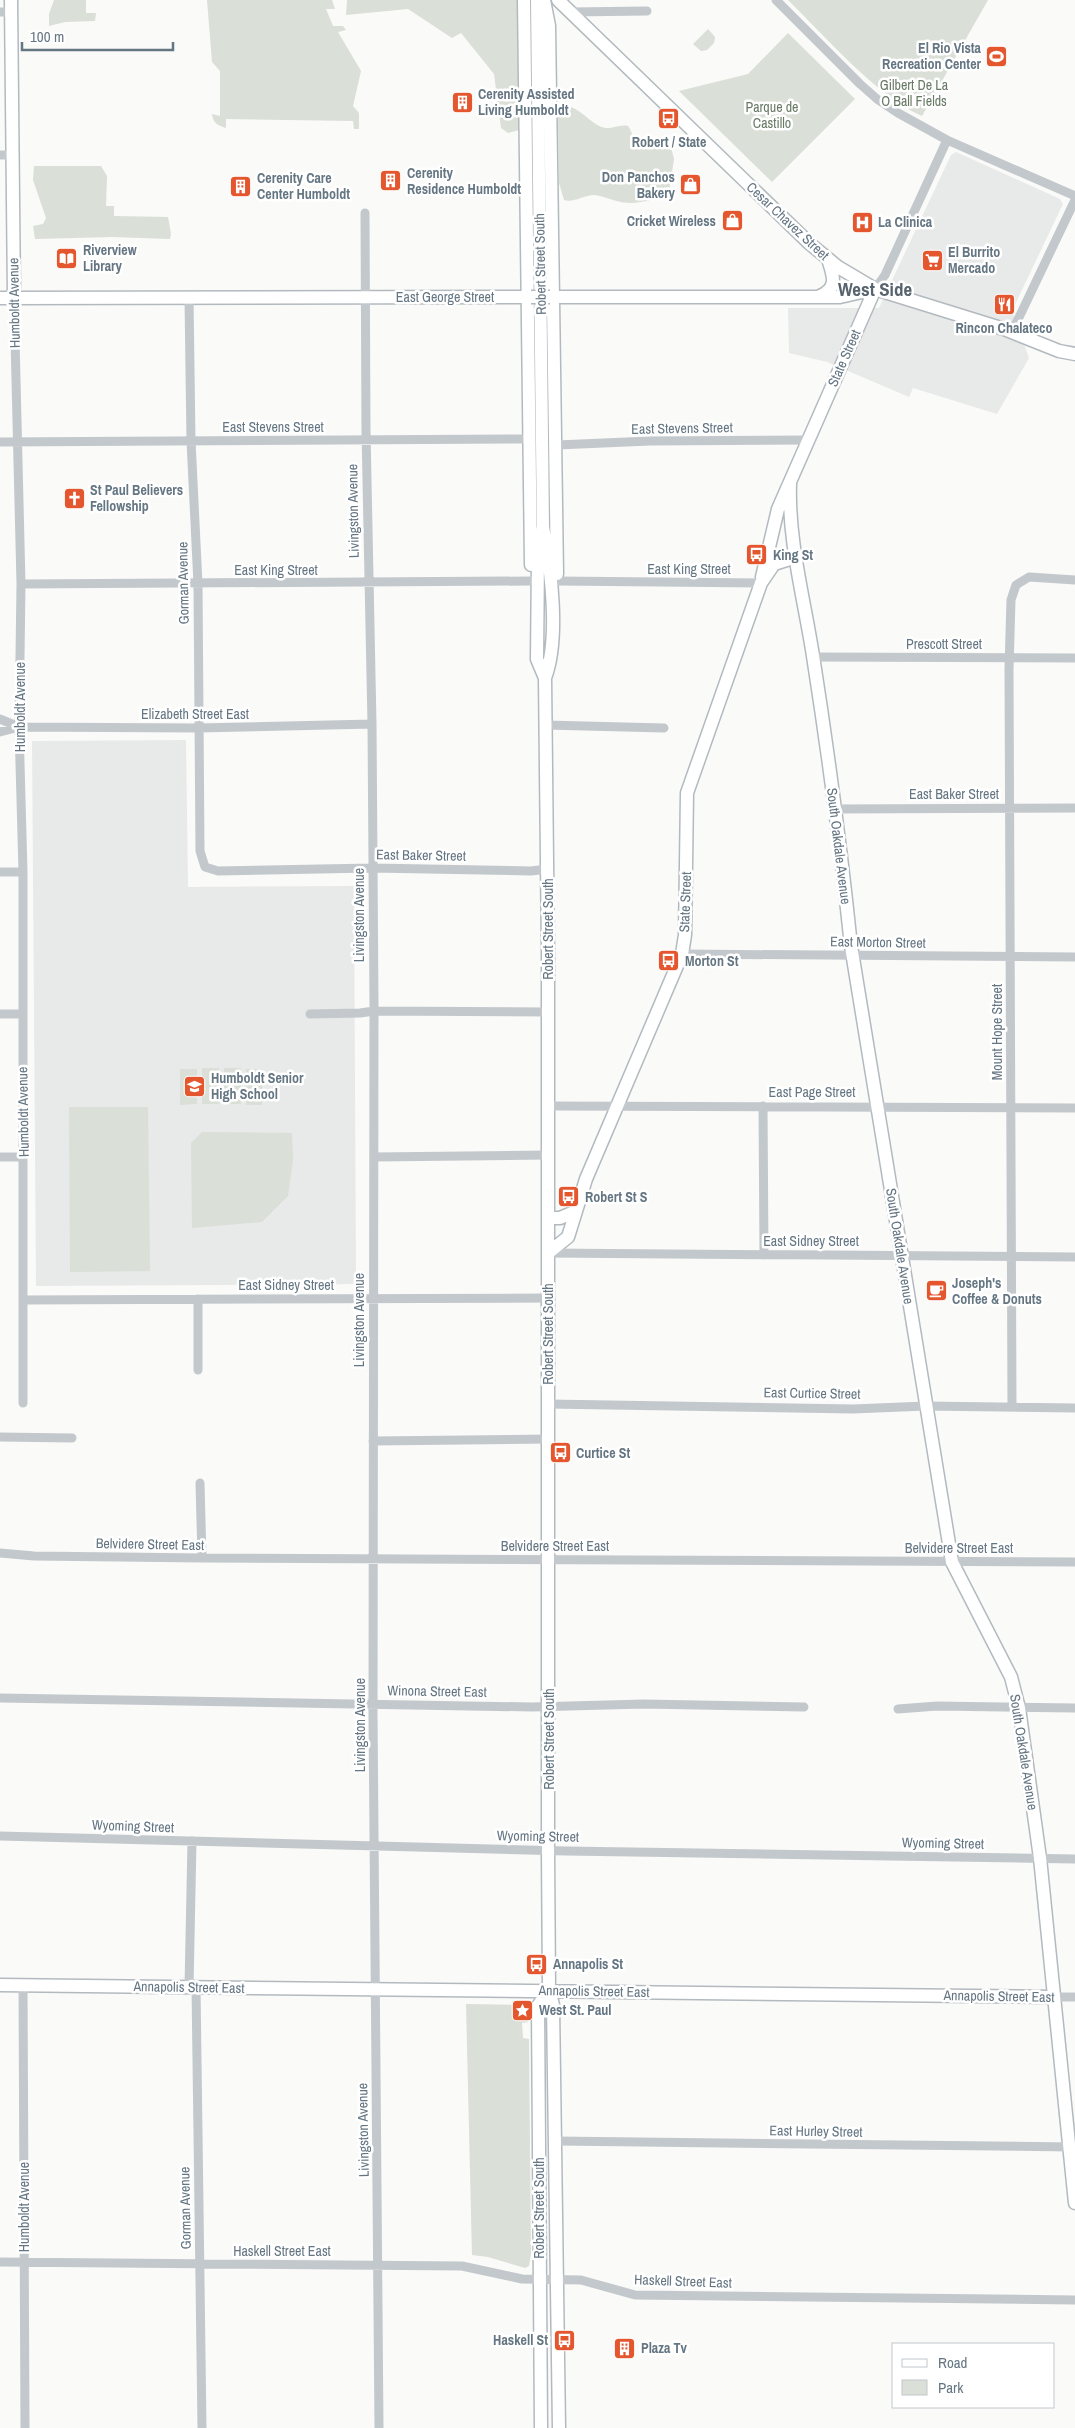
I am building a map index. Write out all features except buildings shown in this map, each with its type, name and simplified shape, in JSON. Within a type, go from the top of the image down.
[{"type":"main road","points":[[524,0],[531,581],[533,595],[538,606]]},
{"type":"main road","name":"Robert Street South","points":[[537,0],[543,527],[552,605],[552,655],[545,678],[548,1012],[548,1850],[549,1990],[554,2005],[559,2428]]},
{"type":"main road","points":[[544,0],[549,22],[552,297],[556,444],[557,581],[552,605]]},
{"type":"main road","name":"Cesar Chavez Street","points":[[558,0],[828,259],[852,277],[875,289],[1012,332],[1074,356]]},
{"type":"main road","name":"Humboldt Avenue","points":[[7,8],[6,155],[14,298]]},
{"type":"main road","points":[[818,296],[829,292],[834,286],[834,277],[828,259]]},
{"type":"main road","name":"East George Street","points":[[0,298],[847,296],[875,289]]},
{"type":"main road","name":"State Street","points":[[548,1253],[568,1237],[573,1225],[574,1212],[586,1179],[618,1107],[673,970],[682,954],[685,935],[688,793],[761,583],[775,515],[875,289]]},
{"type":"main road","name":"South Oakdale Avenue","points":[[790,482],[790,515],[813,657],[852,956],[952,1562],[1011,1677],[1019,1708],[1040,1858],[1054,1997],[1073,2147],[1075,2203]]},
{"type":"main road","name":"Robert Street South","points":[[543,527],[538,558],[538,661],[545,678]]},
{"type":"main road","name":"State Street","points":[[761,583],[774,564],[796,557]]},
{"type":"main road","points":[[548,1218],[560,1218],[574,1212]]},
{"type":"main road","name":"Annapolis Street East","points":[[0,1985],[1054,1997]]},
{"type":"main road","name":"Robert Street South","points":[[541,2428],[538,2006],[549,1990]]},
{"type":"street","points":[[776,0],[877,99],[946,140],[1075,196]]},
{"type":"street","points":[[570,12],[647,11]]},
{"type":"street","name":"State Street","points":[[875,289],[885,275],[946,140]]},
{"type":"street","points":[[1012,332],[1075,200]]},
{"type":"street","name":"Livingston Avenue","points":[[365,212],[366,441],[372,724],[374,1011],[373,1704],[379,2428]]},
{"type":"street","name":"Humboldt Avenue","points":[[14,298],[16,442],[21,584],[19,727],[22,872],[23,1403]]},
{"type":"street","name":"Gorman Avenue","points":[[189,298],[191,441],[198,584],[200,851],[204,867]]},
{"type":"street","name":"East Stevens Street","points":[[0,442],[530,439]]},
{"type":"street","name":"East Stevens Street","points":[[556,444],[650,441],[807,440]]},
{"type":"street","name":"Mount Hope Street","points":[[1012,1407],[1009,1108],[1012,1033],[1009,808],[1011,600],[1016,585],[1029,577],[1075,580]]},
{"type":"street","name":"East King Street","points":[[21,584],[368,584],[531,581]]},
{"type":"street","name":"East King Street","points":[[557,581],[761,583]]},
{"type":"street","name":"Prescott Street","points":[[813,657],[1075,658]]},
{"type":"street","name":"Elizabeth Street East","points":[[0,719],[19,727]]},
{"type":"street","name":"Elizabeth Street East","points":[[0,732],[19,727],[198,728],[372,724]]},
{"type":"street","points":[[545,725],[664,728]]},
{"type":"street","name":"East Baker Street","points":[[834,809],[1075,808]]},
{"type":"street","name":"East Baker Street","points":[[204,867],[218,871],[372,868],[531,871],[547,869]]},
{"type":"street","points":[[0,872],[22,872]]},
{"type":"street","name":"East Morton Street","points":[[682,954],[1075,957]]},
{"type":"street","points":[[310,1014],[374,1011],[548,1012]]},
{"type":"street","points":[[0,1014],[22,1014]]},
{"type":"street","name":"East Page Street","points":[[548,1106],[1075,1108]]},
{"type":"street","points":[[763,1106],[764,1255]]},
{"type":"street","points":[[374,1157],[548,1155]]},
{"type":"street","points":[[0,1157],[23,1157]]},
{"type":"street","name":"East Sidney Street","points":[[548,1253],[1075,1257]]},
{"type":"street","name":"East Sidney Street","points":[[24,1300],[548,1298]]},
{"type":"street","points":[[198,1300],[198,1370]]},
{"type":"street","name":"East Curtice Street","points":[[548,1404],[853,1409],[926,1406],[1075,1408]]},
{"type":"street","points":[[0,1437],[72,1438]]},
{"type":"street","points":[[373,1441],[549,1439]]},
{"type":"street","points":[[200,1482],[202,1558]]},
{"type":"street","name":"Belvidere Street East","points":[[0,1554],[202,1558],[1075,1562]]},
{"type":"street","name":"Winona Street East","points":[[5,1698],[549,1706],[644,1704],[804,1708]]},
{"type":"street","points":[[898,1709],[937,1706],[1075,1708]]},
{"type":"street","name":"Wyoming Street","points":[[0,1836],[548,1850],[1075,1858]]},
{"type":"street","name":"Gorman Avenue","points":[[192,1841],[202,2428]]},
{"type":"street","name":"Humboldt Avenue","points":[[23,1985],[25,2428]]},
{"type":"street","name":"Annapolis Street East","points":[[1054,1997],[1075,1997]]},
{"type":"street","name":"East Hurley Street","points":[[556,2141],[1073,2147]]},
{"type":"street","name":"Haskell Street East","points":[[0,2262],[462,2266],[514,2278],[588,2281],[635,2295],[1075,2300]]},
{"type":"shaded area","points":[[956,152],[1060,199],[1063,204],[1012,311],[1029,358],[997,414],[913,388],[909,397],[827,362],[789,353],[788,308],[879,308],[951,155]]},
{"type":"shaded area","name":"Humboldt Senior High School","points":[[186,740],[188,887],[354,886],[356,1284],[36,1286],[32,741]]},
{"type":"green space","points":[[54,0],[86,0],[86,13],[96,13],[95,21],[65,22],[49,26],[49,14]]},
{"type":"green space","points":[[207,0],[332,0],[335,9],[326,9],[333,26],[343,26],[346,30],[338,32],[361,71],[353,106],[359,113],[359,129],[354,129],[353,121],[226,119],[226,128],[216,123],[213,120],[212,114],[220,116],[220,71],[212,62]]},
{"type":"green space","points":[[347,0],[517,0],[519,130],[508,133],[501,128],[494,74],[461,33],[452,38],[408,9],[346,15]]},
{"type":"green space","name":"Gilbert De La O Ball Fields","points":[[788,0],[988,0],[922,116],[904,107],[869,80]]},
{"type":"green space","points":[[708,29],[715,37],[714,43],[707,50],[701,51],[693,44]]},
{"type":"green space","name":"Parque de Castillo","points":[[788,33],[855,99],[772,182],[679,91],[748,74]]},
{"type":"green space","points":[[571,107],[605,128],[628,126],[639,143],[671,147],[674,159],[669,192],[653,199],[632,203],[594,195],[568,201],[564,200],[559,183],[558,117],[561,111]]},
{"type":"green space","points":[[34,166],[101,166],[107,176],[106,206],[114,206],[114,216],[168,217],[170,239],[112,237],[35,239],[33,226],[43,224],[46,218],[33,180]]},
{"type":"green space","points":[[202,1068],[219,1068],[219,1104],[202,1104]]},
{"type":"green space","points":[[224,1068],[241,1068],[241,1104],[224,1104]]},
{"type":"green space","points":[[180,1069],[197,1069],[197,1104],[180,1105]]},
{"type":"green space","points":[[246,1069],[262,1069],[262,1105],[246,1105]]},
{"type":"green space","points":[[69,1107],[148,1107],[150,1271],[70,1272]]},
{"type":"green space","points":[[202,1132],[292,1133],[293,1160],[288,1196],[262,1222],[192,1228],[191,1143]]},
{"type":"green space","points":[[466,2004],[519,2005],[526,2009],[528,2022],[522,2023],[523,2038],[529,2039],[531,2254],[529,2266],[525,2268],[488,2257],[472,2255]]},
{"type":"place","name":"El Rio Vista Recreation Center","points":[[997,56]]},
{"type":"place","name":"Cerenity Assisted Living Humboldt","points":[[462,102]]},
{"type":"place","name":"Robert / State","points":[[669,119]]},
{"type":"place","name":"Cerenity Residence Humboldt","points":[[391,181]]},
{"type":"place","name":"Don Panchos Bakery","points":[[691,185]]},
{"type":"place","name":"Cerenity Care Center Humboldt","points":[[241,186]]},
{"type":"place","name":"Cricket Wireless","points":[[732,221]]},
{"type":"place","name":"La Clinica","points":[[862,222]]},
{"type":"place","name":"Riverview Library","points":[[67,258]]},
{"type":"place","name":"El Burrito Mercado","points":[[932,260]]},
{"type":"place","name":"Rincon Chalateco","points":[[1004,305]]},
{"type":"place","name":"St Paul Believers Fellowship","points":[[74,498]]},
{"type":"place","name":"King St","points":[[757,555]]},
{"type":"place","name":"Morton St","points":[[669,961]]},
{"type":"place","name":"Humboldt Senior High School","points":[[195,1086]]},
{"type":"place","name":"Robert St S","points":[[569,1197]]},
{"type":"place","name":"Joseph's Coffee & Donuts","points":[[936,1291]]},
{"type":"place","name":"Curtice St","points":[[560,1453]]},
{"type":"place","name":"Annapolis St","points":[[537,1964]]},
{"type":"place","name":"West St. Paul","points":[[523,2010]]},
{"type":"place","name":"Haskell St","points":[[564,2340]]},
{"type":"place","name":"Plaza Tv","points":[[625,2348]]},
{"type":"district","name":"West Side","points":[[875,289]]}]
